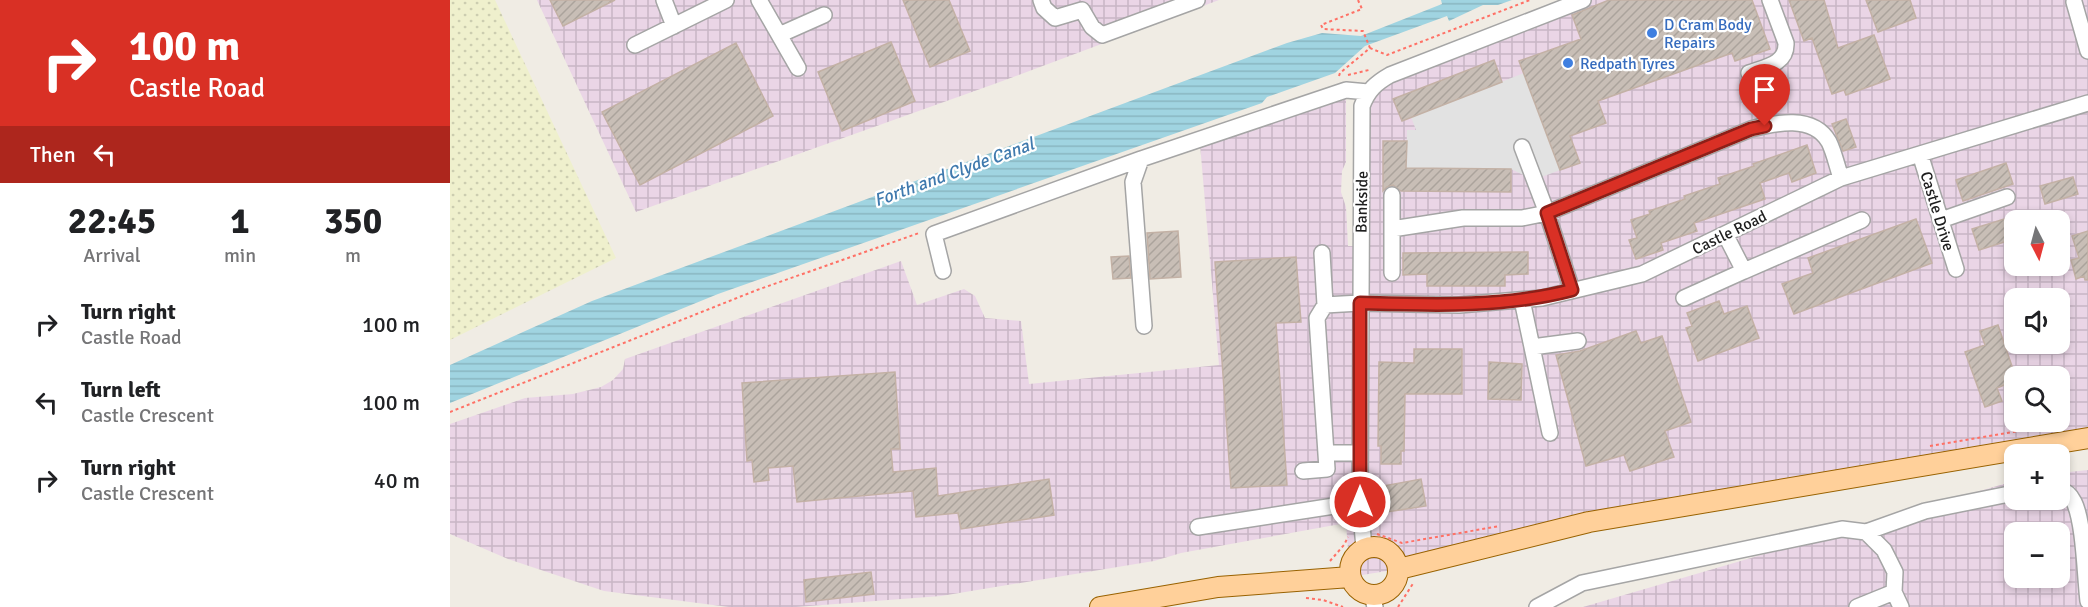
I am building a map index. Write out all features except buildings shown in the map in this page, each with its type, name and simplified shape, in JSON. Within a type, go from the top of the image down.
[{"type":"main road","points":[[1399,569],[1589,522],[2088,438]]},
{"type":"main road","points":[[1373,546],[1390,552],[1399,569],[1394,585],[1374,601],[1357,589],[1350,577],[1349,568],[1352,560],[1364,548],[1373,546]]},
{"type":"main road","points":[[1100,607],[1218,586],[1350,577]]},
{"type":"street","points":[[664,0],[674,26]]},
{"type":"street","points":[[635,45],[726,0]]},
{"type":"street","points":[[759,0],[798,68]]},
{"type":"street","points":[[1041,0],[1044,8],[1056,18],[1082,10],[1092,27],[1102,35],[1197,0]]},
{"type":"street","points":[[943,271],[934,234],[1141,159],[1346,90],[1368,92],[1377,82],[1390,75],[1583,0]]},
{"type":"street","points":[[1749,73],[1774,63],[1782,58],[1786,50],[1786,43],[1770,0]]},
{"type":"street","points":[[2074,2],[2088,51]]},
{"type":"street","points":[[779,35],[824,15]]},
{"type":"street","name":"Bankside","points":[[1364,548],[1360,502],[1360,303],[1362,106],[1368,92]]},
{"type":"street","name":"Castle Road","points":[[1325,305],[1360,303],[1459,305],[1522,300],[1542,298],[1642,274],[1840,178],[2088,103]]},
{"type":"street","points":[[1392,229],[1463,218],[1522,218],[1547,213],[1751,129],[1780,122],[1802,123],[1818,131],[1828,141],[1840,178]]},
{"type":"street","points":[[1522,147],[1547,213],[1572,290]]},
{"type":"street","name":"Castle Drive","points":[[1920,154],[1956,269]]},
{"type":"street","points":[[1141,159],[1133,182],[1144,326]]},
{"type":"street","points":[[1392,195],[1392,273]]},
{"type":"street","points":[[1941,220],[2007,197]]},
{"type":"street","points":[[1684,298],[1862,220]]},
{"type":"street","points":[[1725,234],[1744,271]]},
{"type":"street","points":[[1303,471],[1327,469],[1317,318],[1325,305],[1322,253]]},
{"type":"street","points":[[1522,300],[1550,433]]},
{"type":"street","points":[[1532,348],[1578,341]]},
{"type":"street","points":[[1326,453],[1360,453]]},
{"type":"street","points":[[1537,607],[1582,583],[1842,529],[1866,532],[1925,511],[2004,496]]},
{"type":"street","points":[[2070,496],[2078,514],[2088,601]]},
{"type":"street","points":[[1198,527],[1360,502]]},
{"type":"street","points":[[1866,532],[1884,550],[1895,572],[1894,592],[1901,607]]},
{"type":"street","points":[[1857,607],[1894,592]]},
{"type":"path","points":[[1358,0],[1362,9],[1321,25],[1323,29],[1363,30],[1370,48]]},
{"type":"path","points":[[1339,77],[1379,68],[1390,75]]},
{"type":"shaded area","points":[[537,0],[1219,0],[997,83],[636,212]]},
{"type":"shaded area","points":[[1583,0],[2088,0],[2088,438],[2052,444],[2004,444],[2004,452],[1589,522],[1399,569],[1350,577],[1346,523],[1181,553],[1154,561],[941,596],[796,607],[729,607],[604,591],[508,559],[450,534],[450,424],[525,398],[573,394],[601,387],[613,380],[623,369],[625,359],[901,261],[917,305],[964,289],[975,296],[985,318],[1021,321],[1029,384],[1219,365],[1200,144],[1346,99],[1346,162],[1342,171],[1341,192],[1346,207],[1348,246],[1360,246],[1368,92]]},
{"type":"shaded area","points":[[1524,73],[1560,170],[1534,180],[1511,169],[1406,168],[1407,130],[1416,130],[1411,117]]},
{"type":"shaded area","points":[[2088,470],[2088,607],[1583,607],[2004,484],[2004,510],[2070,510],[2070,472]]},
{"type":"green space","points":[[450,0],[495,0],[616,258],[450,340]]},
{"type":"water","name":"Forth and Clyde Canal","points":[[1441,0],[1512,0],[1498,5],[1483,5],[1449,21],[1447,16],[1365,46],[1335,73],[1267,97],[1262,103],[718,294],[450,403],[450,365],[592,301],[1287,43],[1322,33],[1361,36],[1442,4]]},
{"type":"place","name":"D Cram Body Repairs","points":[[1652,33]]},
{"type":"place","name":"Redpath Tyres","points":[[1568,63]]},
{"type":"route","points":[[1360,502],[1360,303],[1459,305],[1542,298],[1572,290],[1547,213],[1751,129],[1765,126]]}]
